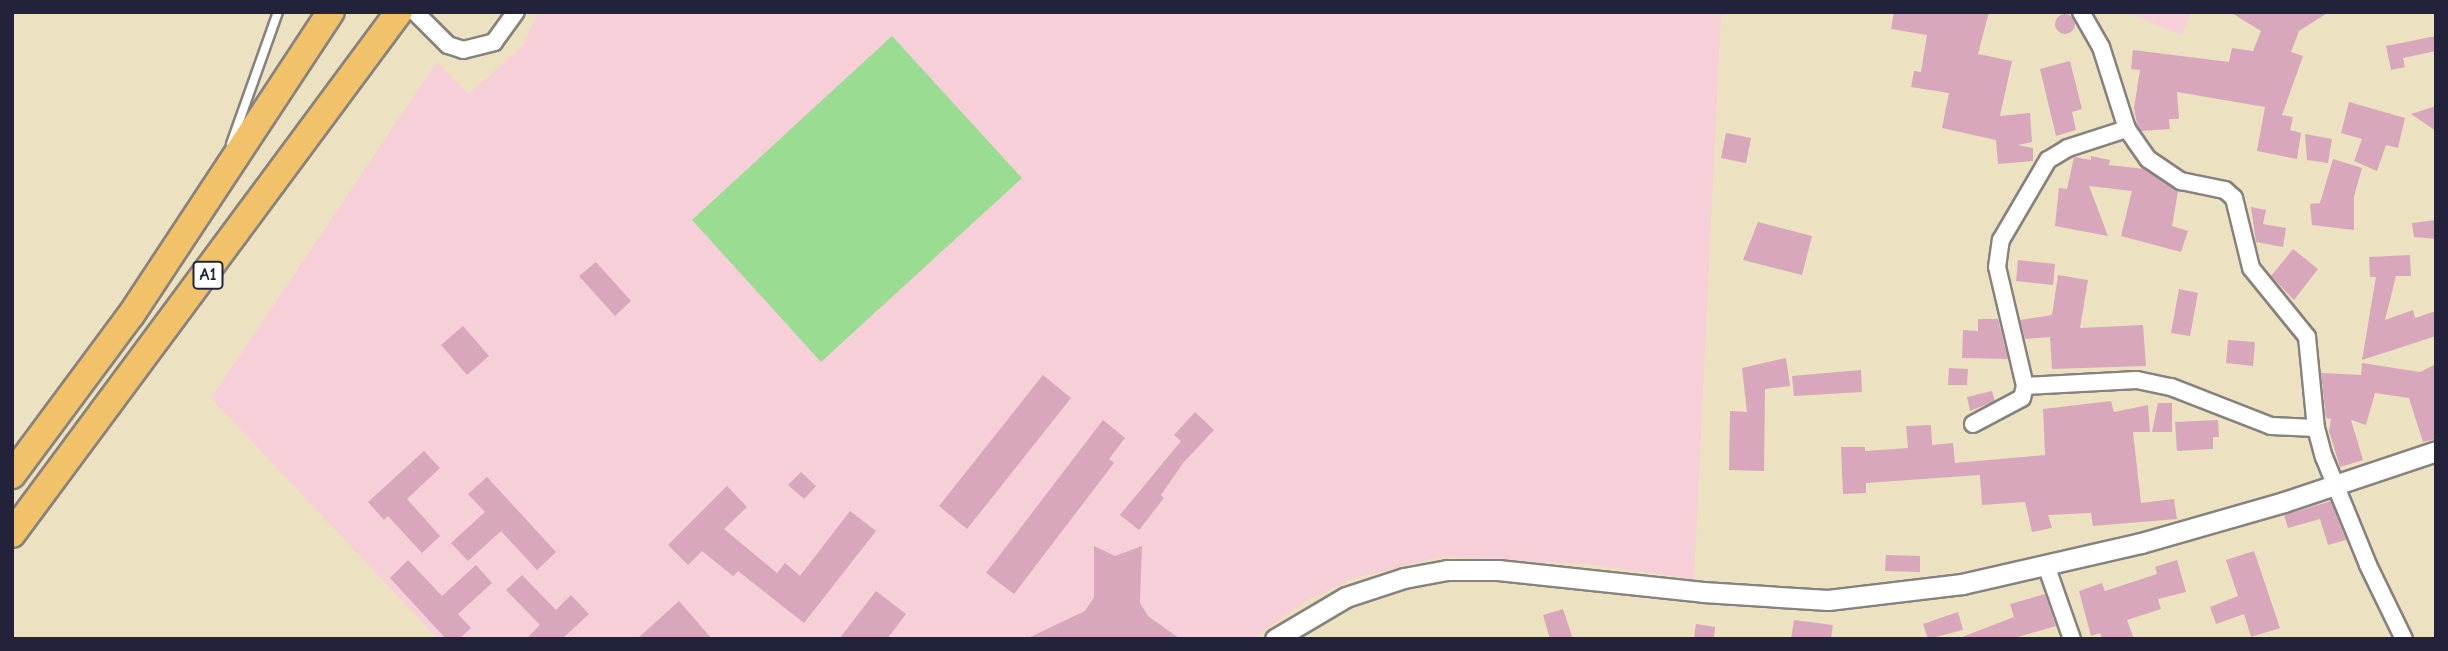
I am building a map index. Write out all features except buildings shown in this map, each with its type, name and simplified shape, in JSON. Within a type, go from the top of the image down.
[{"type":"highway","name":"A1","points":[[12,475],[131,316],[331,12]]},
{"type":"highway","name":"A1","points":[[12,534],[295,159],[399,12]]},
{"type":"street","points":[[415,12],[448,45],[463,50],[494,42],[516,12]]},
{"type":"street","points":[[2081,12],[2101,47],[2127,129],[2148,159],[2181,181],[2225,190],[2234,198],[2251,268],[2307,337],[2316,428],[2336,486],[2404,639]]},
{"type":"street","points":[[1973,424],[2022,398],[2025,386],[1997,267],[2001,240],[2048,160],[2068,148],[2127,129]]},
{"type":"street","points":[[2025,386],[2137,380],[2171,387],[2271,426],[2316,428]]},
{"type":"street","points":[[1275,639],[1346,597],[1404,578],[1447,570],[1498,570],[1703,592],[1828,600],[1882,596],[2048,568],[2336,486],[2436,451]]},
{"type":"street","points":[[2048,568],[2072,639]]},
{"type":"lane","points":[[218,180],[278,12]]},
{"type":"shaded area","points":[[538,12],[1721,12],[1694,579],[1587,564],[1440,557],[1355,578],[1304,602],[1253,639],[438,639],[211,398],[437,62],[469,94],[523,46]]},
{"type":"shaded area","points":[[2127,12],[2191,12],[2182,35]]},
{"type":"green space","points":[[892,36],[1022,178],[821,362],[692,220]]}]
